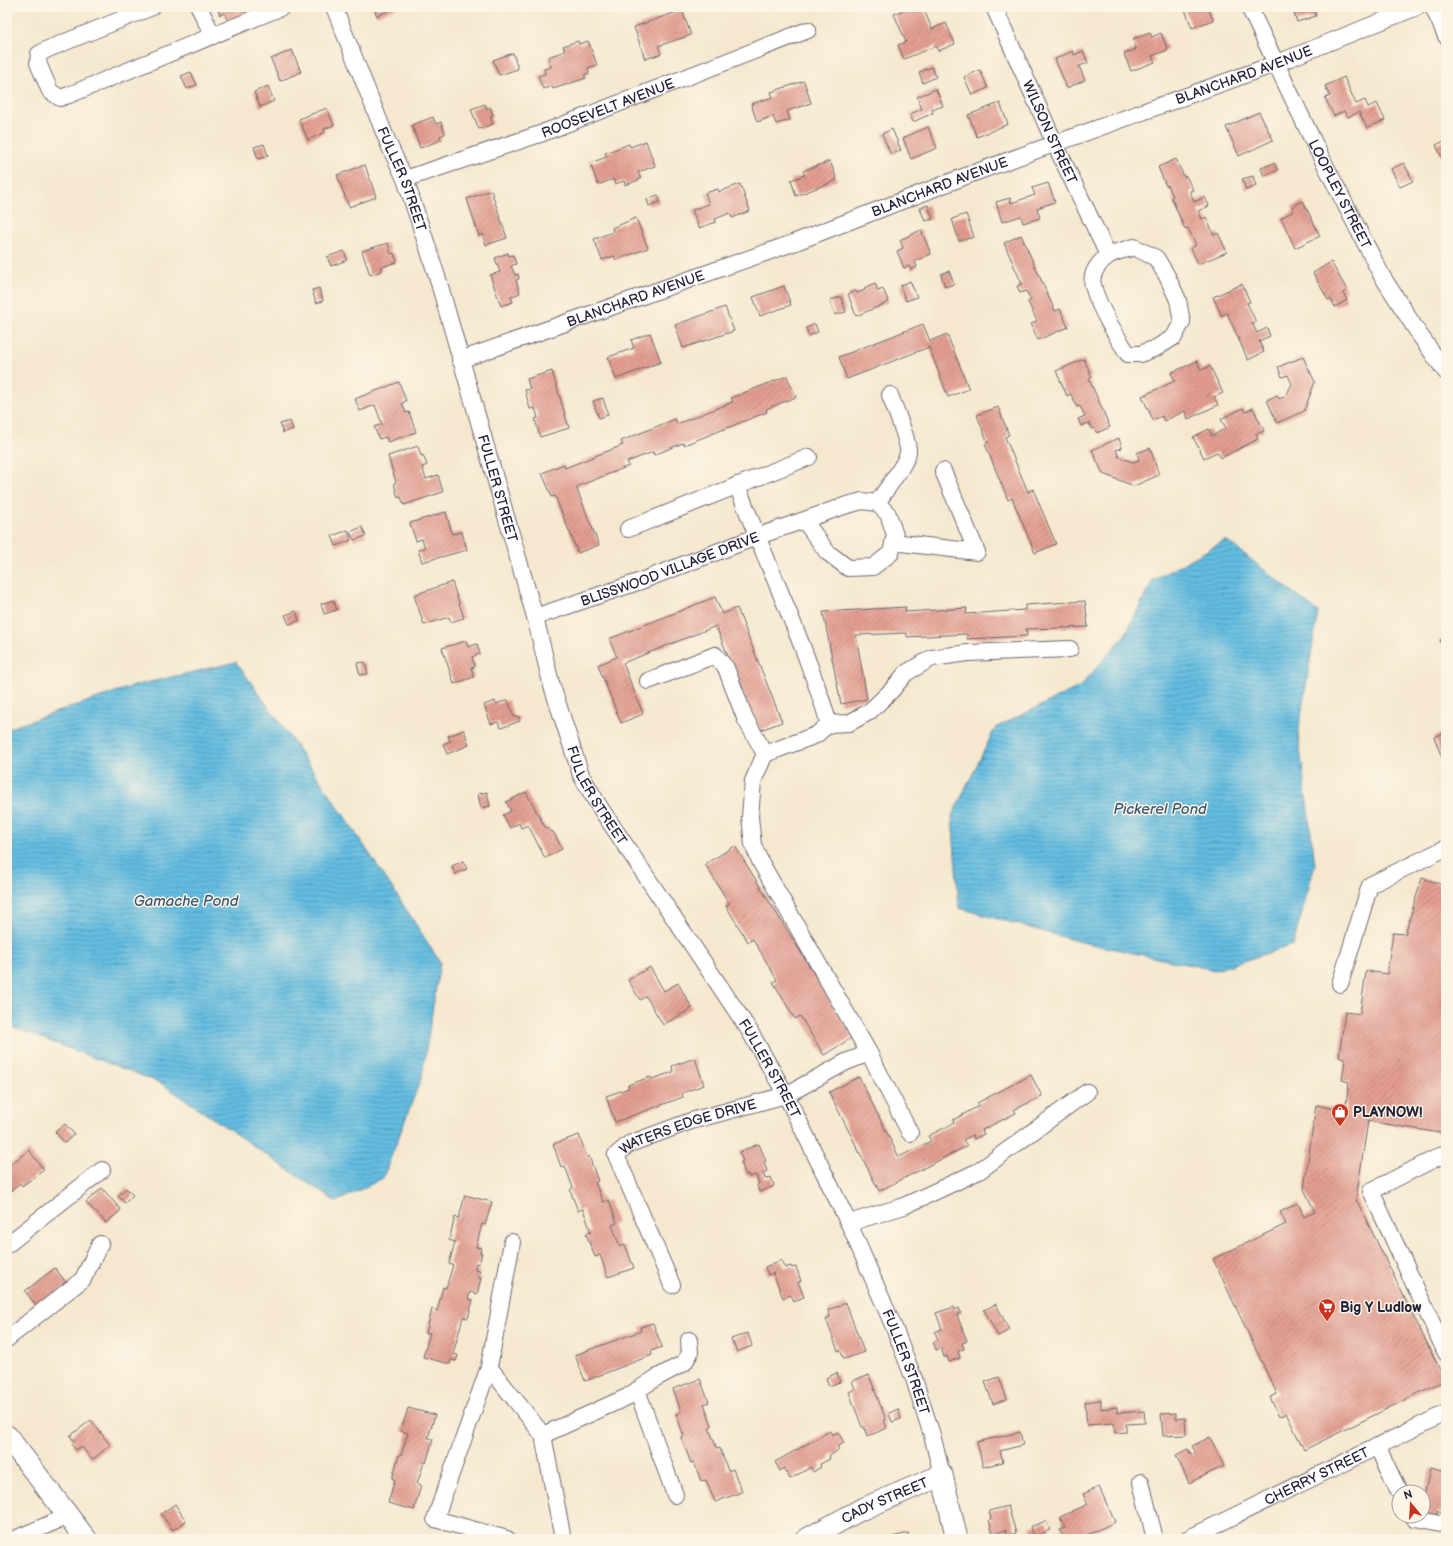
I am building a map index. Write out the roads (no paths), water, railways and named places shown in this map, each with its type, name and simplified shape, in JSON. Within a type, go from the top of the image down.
[{"type":"main road","points":[[7,1436],[86,1539]]},
{"type":"main road","name":"CADY STREET","points":[[807,1539],[860,1510],[942,1475]]},
{"type":"main road","name":"FULLER STREET","points":[[942,1475],[957,1539]]},
{"type":"street","points":[[152,7],[39,54],[38,63],[50,91],[60,98],[69,95],[282,7]]},
{"type":"street","points":[[199,7],[213,36]]},
{"type":"street","name":"FULLER STREET","points":[[334,7],[389,145],[405,179],[437,276],[535,617],[551,683],[581,775],[599,806],[749,1030],[786,1095],[849,1223],[914,1379],[932,1435],[942,1475]]},
{"type":"street","name":"WILSON STREET","points":[[994,7],[1055,144],[1108,255]]},
{"type":"street","name":"LOOPLEY STREET","points":[[1249,7],[1318,152],[1382,276],[1446,372]]},
{"type":"street","name":"BLANCHARD AVENUE","points":[[460,360],[793,243],[971,174],[1276,64],[1417,7]]},
{"type":"street","points":[[1433,7],[1446,36]]},
{"type":"street","name":"ROOSEVELT AVENUE","points":[[405,179],[540,134],[808,30]]},
{"type":"street","points":[[1134,247],[1156,258],[1167,276],[1178,300],[1182,322],[1174,337],[1156,348],[1140,354],[1128,354],[1117,338],[1099,302],[1092,283],[1096,268],[1108,255],[1134,247]]},
{"type":"street","points":[[804,520],[827,552],[848,568],[873,567],[891,553],[895,535],[888,514],[877,503],[904,461],[908,452],[904,433],[890,395]]},
{"type":"street","points":[[628,529],[809,457]]},
{"type":"street","points":[[893,542],[977,552],[943,471]]},
{"type":"street","points":[[737,485],[756,537],[802,647],[829,724]]},
{"type":"street","name":"BLISSWOOD VILLAGE DRIVE","points":[[535,617],[638,582],[804,520],[862,501],[877,503]]},
{"type":"street","points":[[910,1133],[753,846],[750,816],[753,780],[765,754],[816,735],[829,724],[850,723],[869,712],[891,691],[906,672],[932,658],[968,653],[1070,649]]},
{"type":"street","points":[[648,681],[715,655],[726,668],[745,718],[765,754]]},
{"type":"street","points":[[1340,984],[1370,885],[1439,856],[1446,848]]},
{"type":"street","name":"WATERS EDGE DRIVE","points":[[672,1285],[616,1155],[629,1144],[691,1121],[786,1095],[846,1062],[868,1054]]},
{"type":"street","points":[[849,1223],[904,1206],[979,1171],[1087,1092]]},
{"type":"street","points":[[1446,1153],[1371,1191],[1446,1353]]},
{"type":"street","points":[[7,1246],[102,1170]]},
{"type":"street","points":[[507,1539],[435,1519],[489,1366],[512,1242]]},
{"type":"street","points":[[7,1339],[83,1279],[100,1244]]},
{"type":"street","points":[[543,1435],[627,1397],[656,1378],[684,1363],[690,1353],[689,1340]]},
{"type":"street","points":[[489,1366],[543,1435],[564,1539]]},
{"type":"street","points":[[637,1390],[675,1495]]},
{"type":"street","name":"CHERRY STREET","points":[[1187,1539],[1446,1413]]},
{"type":"street","points":[[1377,1446],[1395,1484]]},
{"type":"street","points":[[1142,1482],[1155,1539]]},
{"type":"street","points":[[15,1539],[68,1516]]},
{"type":"street","points":[[1431,1522],[1446,1525]]},
{"type":"water","name":"Pickerel Pond","points":[[1226,540],[1318,612],[1298,734],[1315,864],[1293,945],[1215,970],[1081,942],[959,908],[952,816],[995,728],[1081,686],[1125,635],[1153,580]]},
{"type":"water","name":"Gamache Pond","points":[[236,662],[289,735],[340,810],[440,962],[422,1076],[383,1178],[336,1202],[161,1083],[7,1025],[7,729],[133,686]]},
{"type":"place","name":"PLAYNOW!","points":[[1340,1127]]},
{"type":"place","name":"Big Y Ludlow","points":[[1327,1322]]}]
